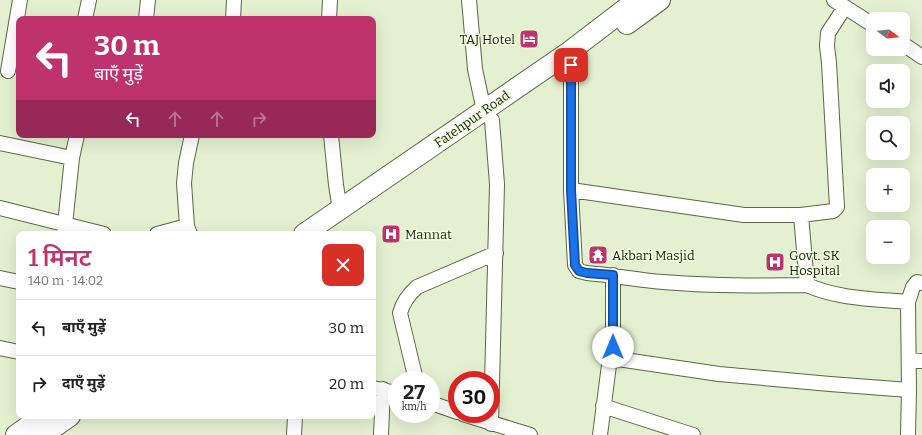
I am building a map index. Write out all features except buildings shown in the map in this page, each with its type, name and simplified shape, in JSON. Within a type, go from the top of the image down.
[{"type":"street","points":[[18,16],[20,0]]},
{"type":"street","points":[[86,16],[89,0]]},
{"type":"street","points":[[146,16],[148,0]]},
{"type":"street","points":[[233,16],[234,0]]},
{"type":"street","points":[[329,16],[330,0]]},
{"type":"street","points":[[469,0],[475,69],[488,115],[498,184],[491,424],[530,435]]},
{"type":"street","name":"Fatehpur Road","points":[[308,231],[488,115],[637,0]]},
{"type":"street","points":[[332,231],[488,115],[571,65],[660,0]]},
{"type":"street","points":[[571,190],[744,215],[801,215],[834,211],[838,207],[830,71],[827,46],[828,33],[839,4],[866,21]]},
{"type":"street","points":[[9,72],[16,26]]},
{"type":"street","points":[[910,49],[922,57]]},
{"type":"street","points":[[571,65],[571,190],[575,265],[579,271],[661,282],[754,287],[807,285],[818,290],[836,294],[866,299],[908,302]]},
{"type":"street","points":[[65,229],[72,158],[76,138]]},
{"type":"street","points":[[188,230],[184,183],[186,163],[191,138]]},
{"type":"street","points":[[330,138],[340,210]]},
{"type":"street","points":[[0,143],[72,158]]},
{"type":"street","points":[[0,208],[65,229],[81,231]]},
{"type":"street","points":[[801,215],[807,285]]},
{"type":"street","points":[[414,371],[400,313],[403,303],[408,295],[417,287],[496,253]]},
{"type":"street","points":[[613,275],[613,361]]},
{"type":"street","points":[[0,278],[16,281]]},
{"type":"street","points":[[908,435],[909,390],[915,361],[908,302],[914,285],[917,282],[922,283]]},
{"type":"street","points":[[0,348],[16,351]]},
{"type":"street","points":[[600,435],[609,365],[618,359],[719,374],[909,390]]},
{"type":"street","points":[[381,435],[378,389],[388,391]]},
{"type":"street","points":[[603,406],[693,435]]},
{"type":"street","points":[[16,435],[39,419]]},
{"type":"street","points":[[43,435],[66,419]]},
{"type":"street","points":[[294,435],[295,419]]},
{"type":"place","name":"TAJ Hotel","points":[[529,39]]},
{"type":"place","name":"Mannat","points":[[391,234]]},
{"type":"place","name":"Akbari Masjid","points":[[598,255]]},
{"type":"place","name":"Govt. SK Hospital","points":[[775,262]]},
{"type":"route","points":[[571,65],[571,190],[575,265],[579,271],[613,275],[613,347]]}]
